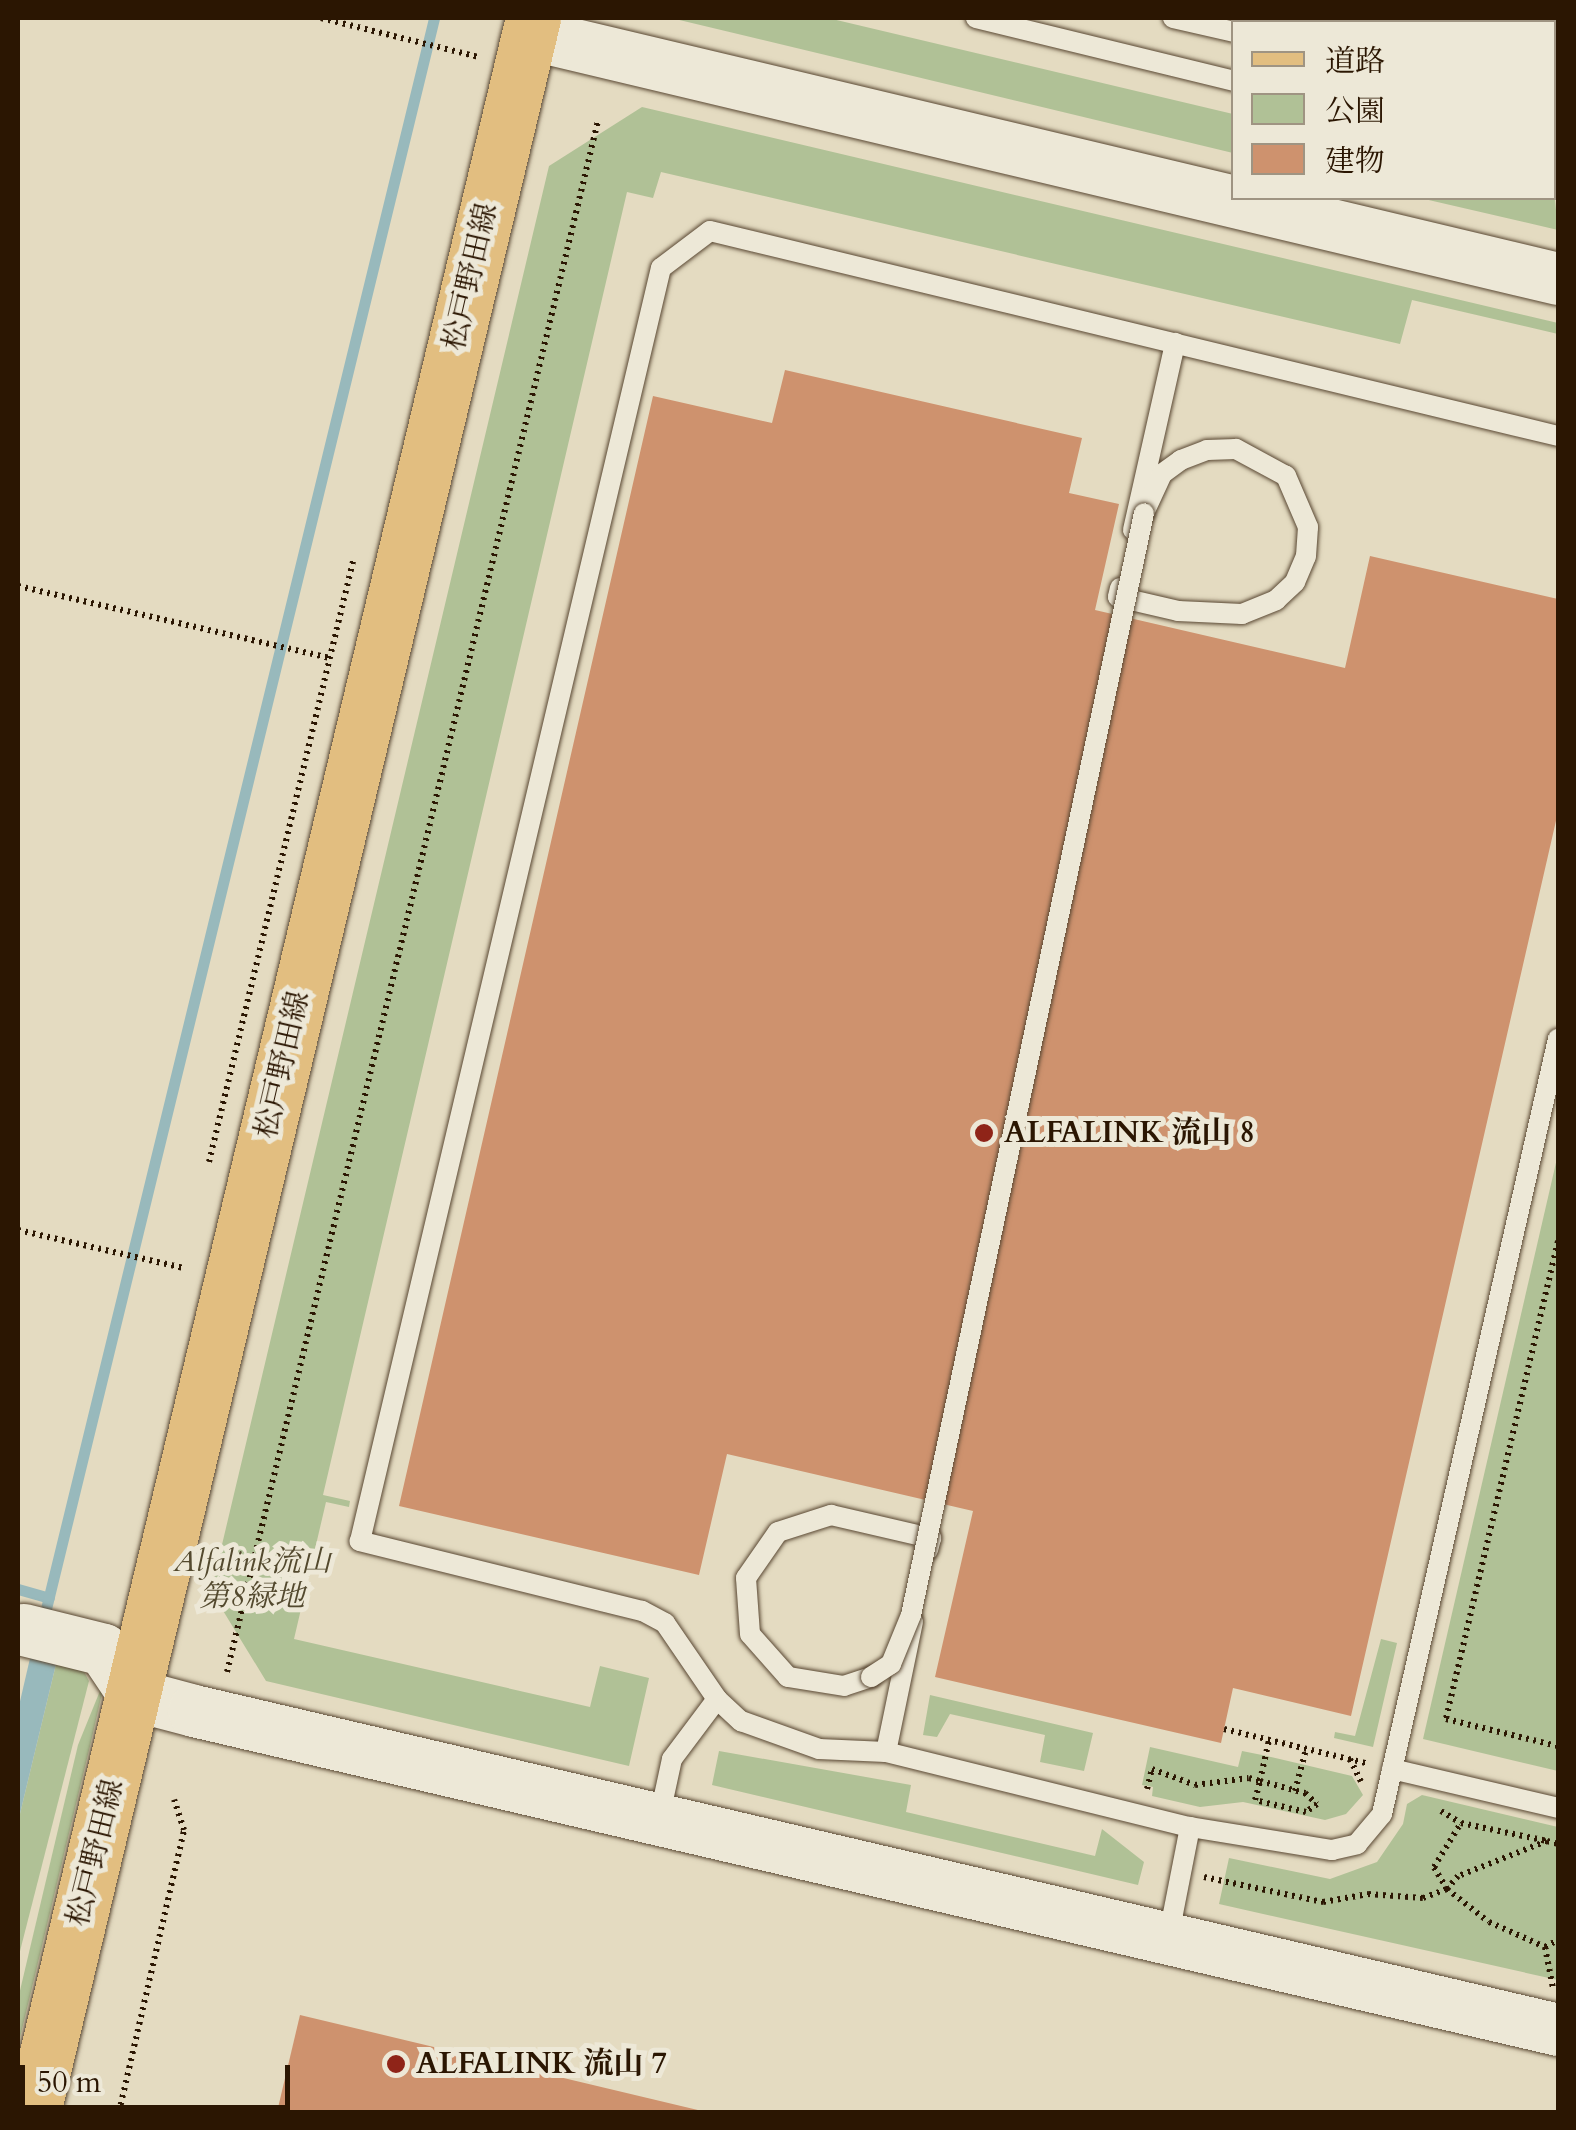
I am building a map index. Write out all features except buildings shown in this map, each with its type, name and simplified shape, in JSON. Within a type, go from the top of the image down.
[{"type":"main road","name":"松戸野田線","points":[[33,2112],[134,1695],[515,36]]},
{"type":"street","points":[[515,36],[1558,279]]},
{"type":"street","points":[[24,1630],[104,1650],[134,1695],[1168,1939],[1556,2012]]},
{"type":"lane","points":[[976,18],[1231,80]]},
{"type":"lane","points":[[1173,18],[1231,31]]},
{"type":"lane","points":[[1558,436],[710,231],[661,268],[360,1541],[642,1611],[665,1622],[716,1699],[741,1720],[788,1740],[819,1749],[886,1752],[1190,1827],[1332,1850],[1357,1844],[1382,1814],[1558,1038]]},
{"type":"lane","points":[[886,1752],[931,1538],[831,1514],[778,1532],[746,1578],[750,1634],[788,1676],[815,1686],[871,1678],[891,1664],[911,1614],[1144,513],[1162,474],[1181,460],[1236,449],[1286,476],[1308,528],[1306,556],[1295,582],[1276,600],[1242,614],[1178,611],[1118,597],[1175,343]]},
{"type":"lane","points":[[658,1821],[672,1760],[716,1699]]},
{"type":"lane","points":[[1392,1769],[1558,1808]]},
{"type":"lane","points":[[1168,1939],[1190,1827]]},
{"type":"path","points":[[320,18],[447,48],[515,36]]},
{"type":"path","points":[[227,1672],[598,121]]},
{"type":"path","points":[[18,586],[329,658]]},
{"type":"path","points":[[18,1230],[184,1268]]},
{"type":"path","points":[[1558,1241],[1446,1719],[1558,1746]]},
{"type":"path","points":[[1224,1729],[1392,1769]]},
{"type":"path","points":[[1141,1815],[1152,1769],[1195,1785],[1260,1781],[1295,1791],[1317,1804],[1306,1812],[1255,1800],[1260,1781],[1268,1740]]},
{"type":"path","points":[[1295,1791],[1306,1749]]},
{"type":"path","points":[[1350,1759],[1364,1788]]},
{"type":"path","points":[[119,2112],[184,1830],[174,1800]]},
{"type":"path","points":[[1435,1808],[1461,1822],[1558,1844]]},
{"type":"path","points":[[1461,1822],[1434,1867],[1446,1889],[1480,1917],[1545,1947]]},
{"type":"path","points":[[1180,1872],[1323,1902],[1368,1894],[1423,1898],[1446,1889],[1458,1876],[1547,1841]]},
{"type":"path","points":[[1545,1947],[1558,1940]]},
{"type":"path","points":[[1545,1947],[1556,2012]]},
{"type":"green space","points":[[671,18],[828,18],[1231,114],[1231,153]]},
{"type":"green space","name":"Alfalink流山 第8緑地","points":[[642,107],[1558,323],[1558,334],[1412,300],[1400,344],[661,172],[653,198],[627,192],[323,1495],[350,1501],[349,1507],[326,1502],[294,1639],[590,1707],[600,1666],[649,1678],[629,1766],[266,1681],[211,1591],[549,166]]},
{"type":"green space","points":[[1429,200],[1555,200],[1558,230]]},
{"type":"green space","points":[[1558,1154],[1558,1771],[1423,1739]]},
{"type":"green space","points":[[1381,1639],[1397,1643],[1373,1747],[1334,1738],[1335,1732],[1355,1736]]},
{"type":"green space","points":[[57,1660],[81,1666],[89,1681],[18,1959],[18,1822]]},
{"type":"green space","points":[[106,1676],[18,2046],[18,1999],[78,1745]]},
{"type":"green space","points":[[930,1695],[1093,1733],[1084,1771],[1040,1762],[1045,1735],[950,1714],[937,1737],[923,1735]]},
{"type":"green space","points":[[1150,1747],[1238,1767],[1242,1751],[1262,1755],[1352,1776],[1363,1795],[1346,1814],[1325,1820],[1243,1802],[1200,1807],[1152,1796],[1153,1787],[1142,1785]]},
{"type":"green space","points":[[719,1751],[911,1785],[906,1812],[1095,1856],[1102,1829],[1144,1862],[1138,1885],[712,1785]]},
{"type":"green space","points":[[1422,1795],[1558,1827],[1558,1980],[1219,1904],[1229,1858],[1330,1879],[1377,1862],[1403,1824],[1407,1804]]},
{"type":"water","points":[[31,1654],[57,1660],[18,1822],[18,1710]]},
{"type":"waterway","points":[[43,1621],[434,18]]},
{"type":"waterway","points":[[18,1589],[49,1598]]},
{"type":"place","name":"ALFALINK 流山 8","points":[[984,1133]]},
{"type":"place","name":"ALFALINK 流山 7","points":[[396,2064]]}]
